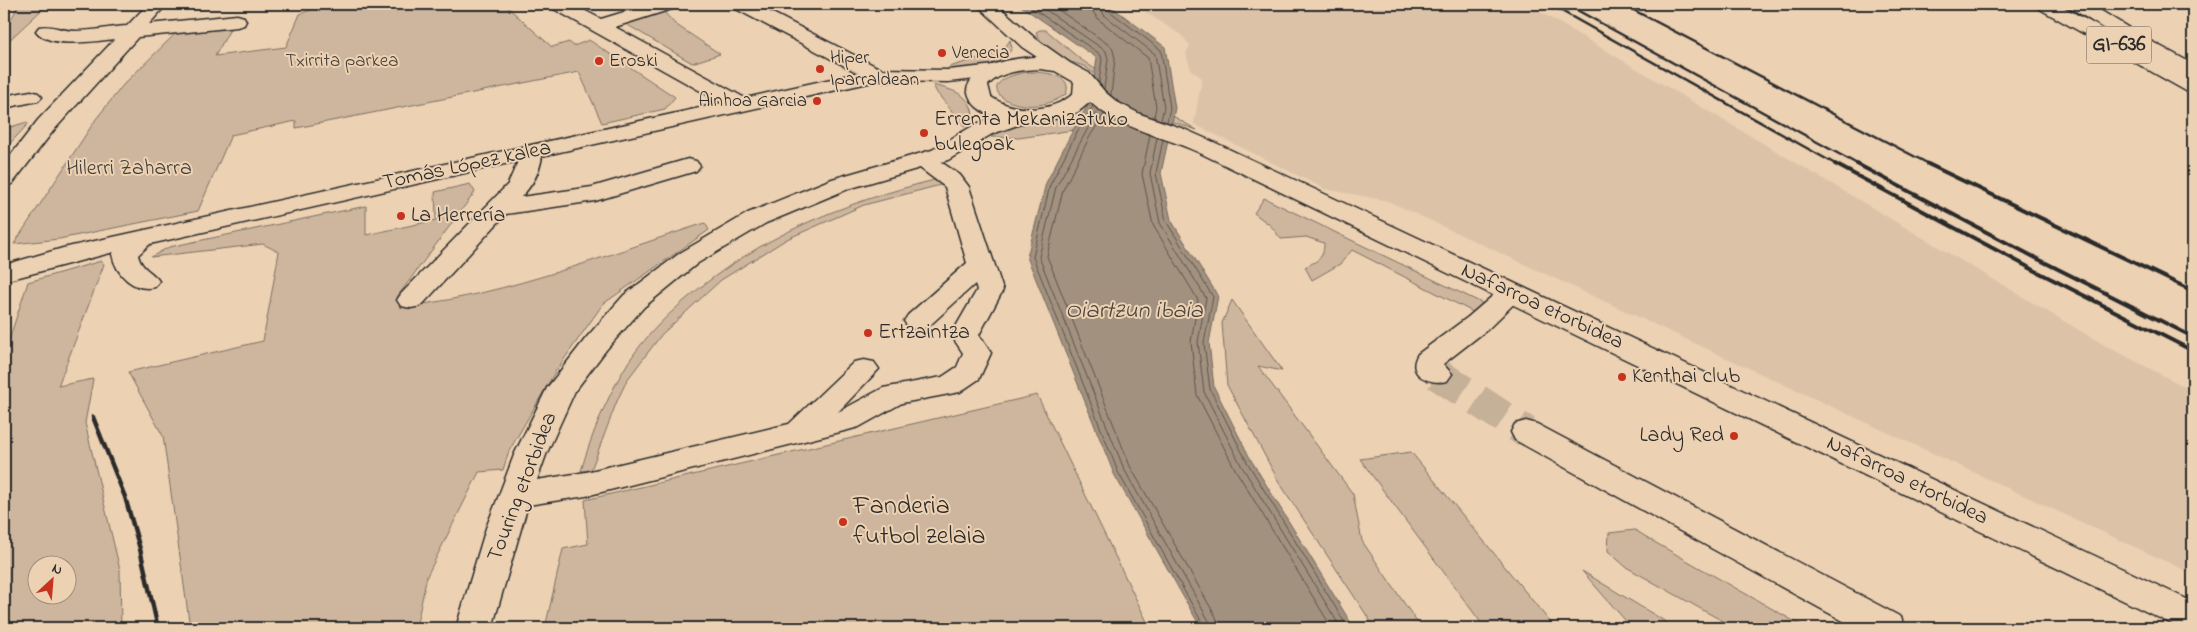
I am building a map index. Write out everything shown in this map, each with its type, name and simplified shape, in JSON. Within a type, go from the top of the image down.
[{"type":"street","points":[[4,179],[46,125],[158,4]]},
{"type":"street","points":[[559,4],[742,105]]},
{"type":"street","points":[[600,26],[668,4]]},
{"type":"street","points":[[741,4],[877,75]]},
{"type":"street","points":[[985,4],[1040,52],[1066,68]]},
{"type":"street","name":"GI-636","points":[[2046,4],[2193,87]]},
{"type":"street","points":[[2078,4],[2132,38],[2193,72]]},
{"type":"street","points":[[46,31],[52,35],[68,36],[134,32],[236,21]]},
{"type":"street","points":[[972,135],[982,119],[981,99],[977,90],[982,80],[1005,68],[1022,49],[1020,34]]},
{"type":"street","name":"Tomás López kalea","points":[[4,273],[63,256],[141,238],[877,75],[965,75],[1036,64],[1066,68]]},
{"type":"street","name":"Nafarroa etorbidea","points":[[1066,68],[1078,75],[1103,102],[1131,118],[1210,149],[2193,618]]},
{"type":"street","name":"Tomás López kalea","points":[[932,76],[958,84],[1001,111],[1024,115]]},
{"type":"street","points":[[1024,115],[1057,112],[1078,102],[1084,96],[1087,89],[1086,83]]},
{"type":"street","points":[[4,102],[30,97]]},
{"type":"street","name":"Nafarroa etorbidea","points":[[1057,112],[1094,113],[1131,118]]},
{"type":"street","name":"Touring etorbidea","points":[[474,628],[503,528],[515,495],[530,455],[562,388],[596,344],[634,301],[749,211],[925,161],[959,145],[972,135],[996,123],[1024,115]]},
{"type":"street","points":[[411,300],[518,187],[530,166],[531,152]]},
{"type":"street","points":[[515,495],[586,484],[848,420],[894,395],[950,385],[969,372],[977,353],[965,335],[990,290],[957,187],[952,180],[925,161]]},
{"type":"street","points":[[498,208],[595,194],[688,166]]},
{"type":"street","points":[[141,238],[125,254],[126,262],[133,273],[146,281]]},
{"type":"street","points":[[918,321],[981,264]]},
{"type":"street","points":[[1437,374],[1428,366],[1428,361],[1478,323],[1512,293]]},
{"type":"street","points":[[798,432],[864,369]]},
{"type":"street","points":[[1526,432],[1888,628]]},
{"type":"shaded area","points":[[1133,4],[1527,4],[2106,346],[2193,391],[2193,574],[1388,201],[1325,189],[1194,124],[1202,78],[1191,70],[1186,54],[1190,45],[1181,35]]},
{"type":"green space","points":[[19,4],[48,4],[4,45],[4,26],[13,16]]},
{"type":"green space","name":"Txirrita parkea","points":[[326,4],[504,4],[552,47],[569,42],[574,46],[589,40],[675,97],[665,109],[602,123],[579,72],[296,128],[296,121],[231,135],[198,211],[59,239],[14,244],[96,119],[124,84],[176,33],[232,26],[215,56],[286,47],[300,14]]},
{"type":"green space","points":[[664,12],[675,24],[720,54],[692,63],[626,24]]},
{"type":"green space","points":[[1046,30],[1080,59],[1113,81],[1197,130],[1149,114],[1084,66],[1061,59],[1045,49],[1036,32]]},
{"type":"green space","points":[[1010,40],[1012,48],[1007,55],[992,64],[975,69],[948,70],[949,67],[1003,51]]},
{"type":"green space","points":[[1027,72],[1048,73],[1061,78],[1067,87],[1066,94],[1050,102],[1033,105],[1017,104],[1005,99],[998,92],[998,85],[1007,78]]},
{"type":"green space","points":[[933,85],[959,94],[968,102],[973,115],[965,127],[937,93]]},
{"type":"green space","points":[[1089,118],[1073,130],[1019,138],[991,137],[1002,130],[1025,122]]},
{"type":"green space","points":[[27,122],[28,124],[4,150],[4,129]]},
{"type":"green space","points":[[938,179],[948,183],[864,205],[787,239],[721,280],[662,334],[627,380],[591,470],[581,471],[599,420],[623,371],[651,332],[685,300],[743,257],[773,239],[804,224],[869,199]]},
{"type":"green space","points":[[470,184],[475,192],[397,297],[408,306],[446,300],[521,283],[705,223],[709,230],[603,304],[555,372],[509,451],[503,470],[479,472],[427,576],[416,628],[190,628],[163,436],[128,372],[263,341],[279,252],[263,244],[151,257],[169,247],[366,206],[366,235],[436,220],[435,192]]},
{"type":"green space","points":[[1264,198],[1484,304],[1475,313],[1352,250],[1340,264],[1312,280],[1305,267],[1321,256],[1324,243],[1306,237],[1281,239],[1271,226],[1254,213]]},
{"type":"green space","points":[[101,261],[104,264],[58,386],[93,379],[85,423],[120,570],[121,628],[4,628],[4,355],[28,282]]},
{"type":"green space","points":[[1232,300],[1282,371],[1258,366],[1353,494],[1362,541],[1421,628],[1375,628],[1279,482],[1227,385],[1222,323]]},
{"type":"green space","name":"Fanderia futbol zelaia","points":[[1037,395],[1150,628],[545,628],[563,549],[588,544],[585,500]]},
{"type":"green space","points":[[1411,452],[1555,628],[1485,628],[1360,459]]},
{"type":"green space","points":[[1635,530],[1806,628],[1735,628],[1626,567],[1608,551],[1609,533]]},
{"type":"green space","points":[[1582,571],[1676,628],[1632,628]]},
{"type":"water","name":"Oiartzun ibaia","points":[[1018,4],[1108,4],[1165,47],[1175,108],[1161,173],[1171,220],[1218,296],[1209,343],[1214,387],[1251,460],[1354,628],[1201,628],[1114,474],[1027,257],[1046,183],[1073,130],[1091,100],[1097,58]]},
{"type":"tunnel","points":[[1437,374],[1526,432]]},
{"type":"railway","points":[[1549,4],[1837,165]]},
{"type":"railway","points":[[1566,4],[1859,165]]},
{"type":"railway","points":[[1622,4],[1931,165]]},
{"type":"railway","points":[[1835,164],[2030,268],[2193,351]]},
{"type":"railway","points":[[1857,164],[2034,257],[2193,337]]},
{"type":"railway","points":[[1928,164],[2193,291]]},
{"type":"railway","points":[[93,417],[125,497],[140,549],[158,628]]},
{"type":"place","name":"Venecia","points":[[942,53]]},
{"type":"place","name":"Eroski","points":[[599,61]]},
{"type":"place","name":"Hiper Iparraldean","points":[[820,69]]},
{"type":"place","name":"Ainhoa Garcia","points":[[817,101]]},
{"type":"place","name":"Errenta Mekanizatuko bulegoak","points":[[924,133]]},
{"type":"place","name":"La Herrería","points":[[401,216]]},
{"type":"place","name":"Ertzaintza","points":[[868,333]]},
{"type":"place","name":"Kenthai club","points":[[1622,377]]},
{"type":"place","name":"Lady Red","points":[[1734,436]]},
{"type":"place","name":"Fanderia futbol zelaia","points":[[843,522]]},
{"type":"park label","name":"Hilerri Zaharra","points":[[129,169]]}]
